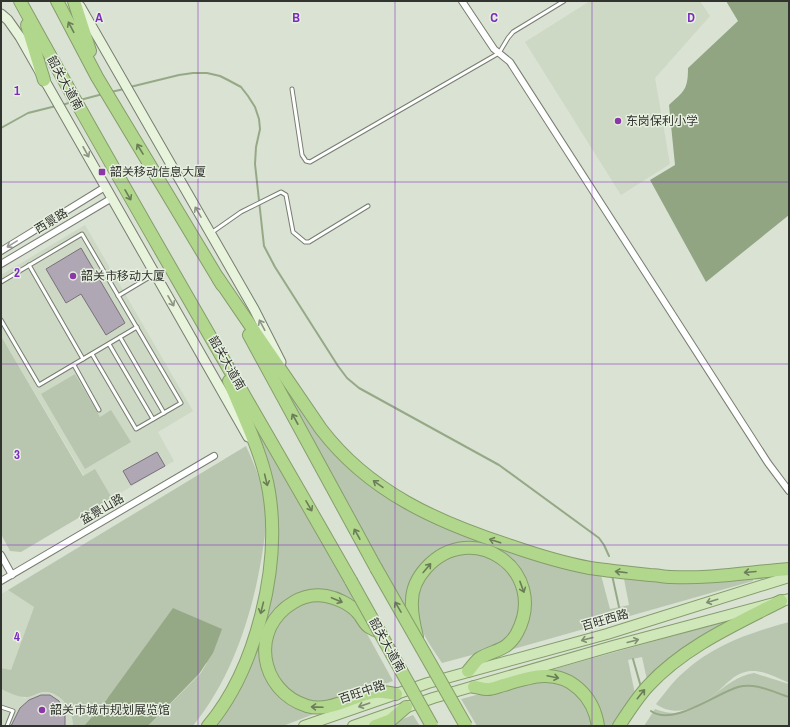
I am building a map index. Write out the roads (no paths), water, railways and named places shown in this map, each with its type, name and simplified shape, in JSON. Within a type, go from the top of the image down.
[{"type":"highway","points":[[20,1],[44,80]]},
{"type":"highway","name":"韶关大道南","points":[[20,1],[143,222],[213,339],[432,726]]},
{"type":"highway","points":[[57,1],[100,81],[218,278],[376,568],[466,726]]},
{"type":"highway","points":[[76,1],[100,81]]},
{"type":"highway","points":[[218,278],[329,440],[346,460],[401,500],[430,516],[473,534],[543,557],[590,568],[670,577],[697,577],[789,569]]},
{"type":"highway","points":[[208,726],[229,696],[248,656],[257,628],[272,559],[272,523],[269,491],[261,460],[213,339]]},
{"type":"highway","points":[[419,644],[411,606],[415,585],[431,562],[440,555],[459,549],[478,548],[502,558],[514,570],[524,591],[525,609],[523,618],[513,639],[508,645],[500,650],[479,658],[468,671]]},
{"type":"highway","points":[[380,632],[368,627],[358,612],[340,601],[320,595],[300,599],[288,606],[272,624],[266,639],[265,654],[268,668],[273,679],[283,692],[298,702],[312,707],[329,706],[376,692],[396,694]]},
{"type":"highway","points":[[619,726],[648,686],[675,662],[704,641],[785,600]]},
{"type":"highway","points":[[474,686],[487,689],[533,676],[553,676],[569,682],[584,693],[596,716],[598,726]]},
{"type":"highway","points":[[375,726],[391,720],[406,707]]},
{"type":"main road","name":"百旺西路","points":[[428,683],[607,634],[789,577]]},
{"type":"main road","points":[[353,726],[433,698],[474,686],[613,646],[785,600]]},
{"type":"main road","name":"百旺中路","points":[[304,726],[428,683]]},
{"type":"street","points":[[76,1],[254,309],[292,385]]},
{"type":"street","points":[[462,1],[494,48],[510,62],[768,463],[789,491]]},
{"type":"street","points":[[1,14],[20,37],[261,460]]},
{"type":"street","name":"西景路","points":[[1,251],[105,187]]},
{"type":"street","name":"西景路","points":[[1,264],[112,198]]},
{"type":"street","name":"盆景山路","points":[[1,581],[214,456]]},
{"type":"street","points":[[1,555],[12,575]]},
{"type":"lane","points":[[292,89],[302,156],[304,160],[310,162],[499,53],[513,32],[564,1]]},
{"type":"lane","points":[[210,233],[241,212],[281,192],[285,194],[293,232],[303,241],[307,242],[368,206]]},
{"type":"lane","points":[[1,282],[82,234],[181,403],[136,429],[92,354]]},
{"type":"lane","points":[[29,265],[83,359]]},
{"type":"lane","points":[[118,296],[155,274]]},
{"type":"lane","points":[[1,320],[39,385],[137,327]]},
{"type":"lane","points":[[120,337],[164,413]]},
{"type":"lane","points":[[109,344],[153,419]]},
{"type":"lane","points":[[74,365],[100,410]]},
{"type":"lane","points":[[1,707],[13,711],[8,726]]},
{"type":"waterway","points":[[130,87],[193,73],[207,73],[220,76],[241,87],[255,107],[259,119],[260,129],[256,147],[255,164],[264,246],[275,267],[347,378],[359,388],[499,465],[599,538],[609,556]]},
{"type":"waterway","points":[[111,92],[124,89]]},
{"type":"waterway","points":[[80,100],[103,94]]},
{"type":"waterway","points":[[62,105],[72,102]]},
{"type":"waterway","points":[[1,128],[28,113],[56,106]]},
{"type":"waterway","points":[[612,575],[619,607]]},
{"type":"waterway","points":[[633,659],[641,687]]},
{"type":"waterway","points":[[651,711],[660,715],[670,715],[682,712],[694,708],[738,687],[744,686],[764,688],[789,697]]},
{"type":"place","name":"东岗保利小学","points":[[618,121]]},
{"type":"place","name":"韶关移动信息大厦","points":[[102,172]]},
{"type":"place","name":"韶关市移动大厦","points":[[73,276]]},
{"type":"place","name":"韶关市城市规划展览馆","points":[[42,710]]}]
